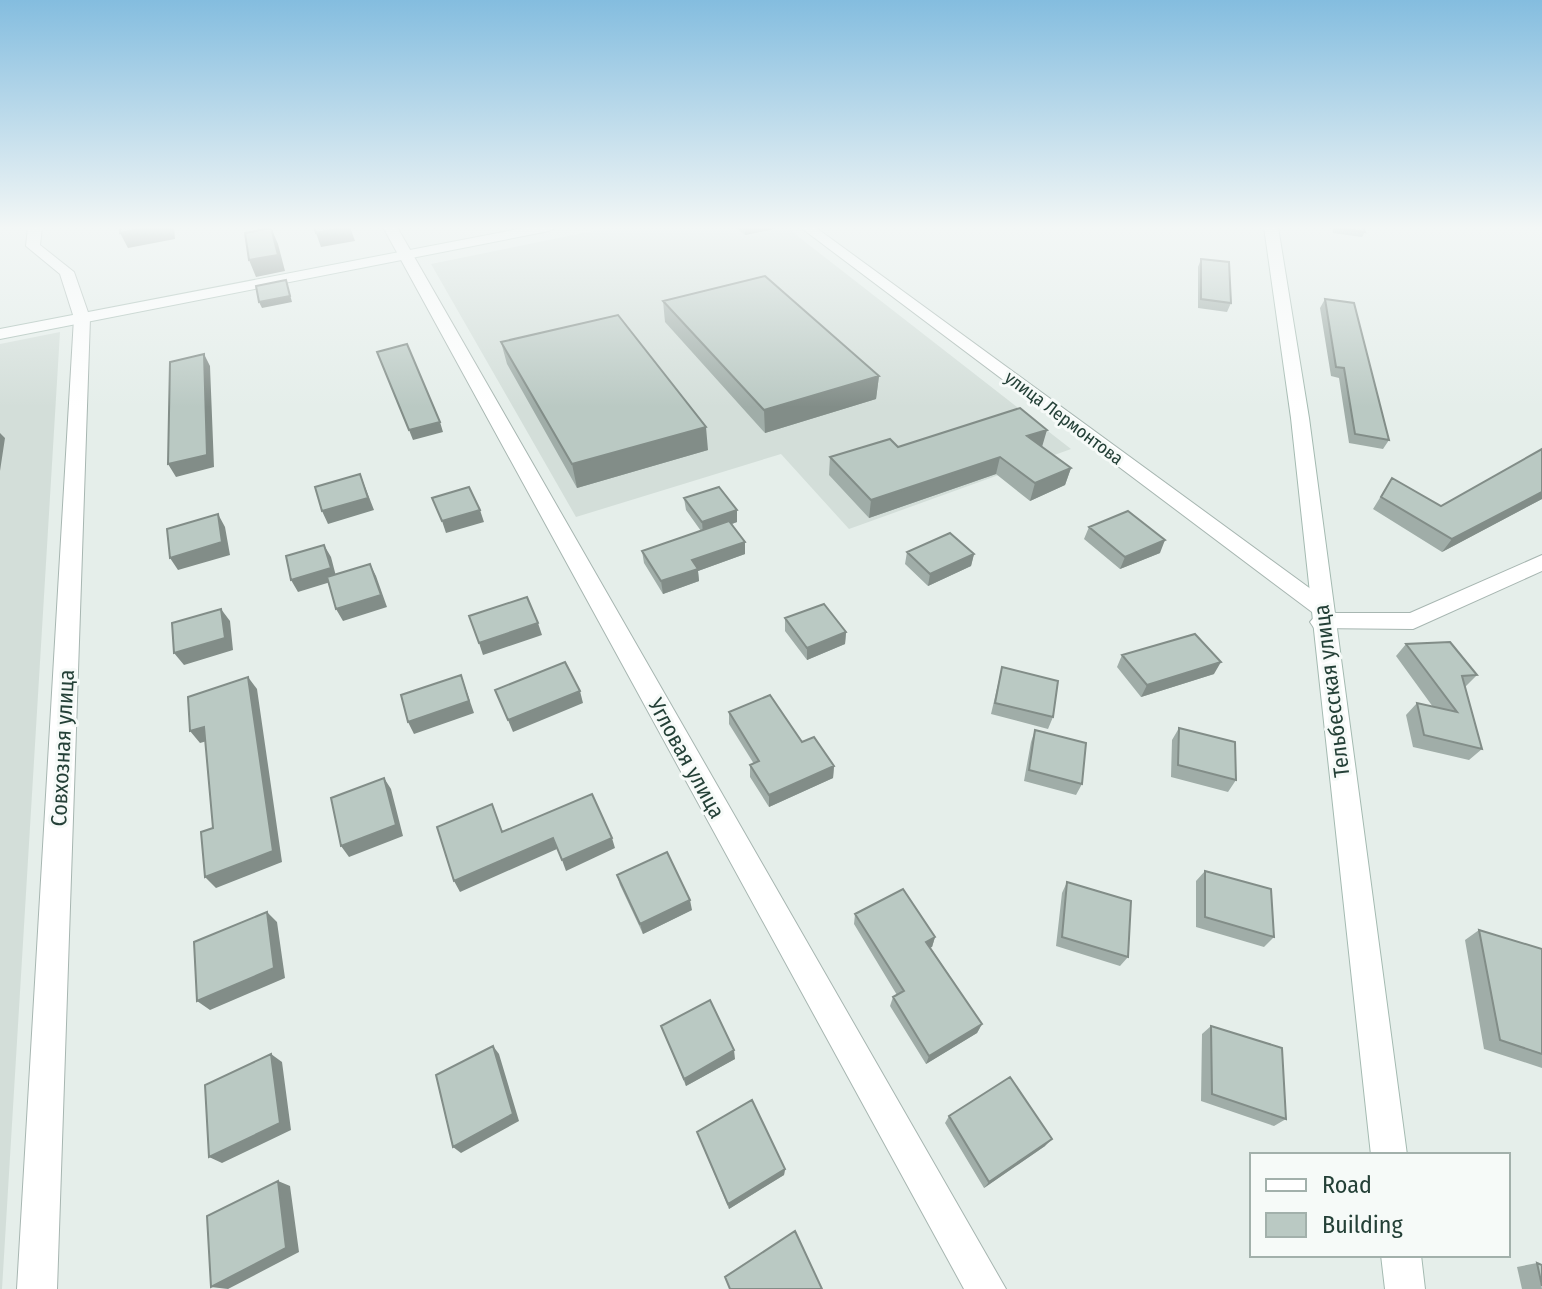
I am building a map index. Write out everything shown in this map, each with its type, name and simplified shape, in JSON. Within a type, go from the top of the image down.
[{"type":"street","name":"Совхозная улица","points":[[37,1289],[82,318],[72,287]]},
{"type":"street","points":[[0,334],[239,287]]},
{"type":"street","name":"Угловая улица","points":[[421,287],[986,1289]]},
{"type":"street","name":"улица Лермонтова","points":[[887,287],[1322,615]]},
{"type":"street","name":"Тельбесская улица","points":[[1280,287],[1300,418],[1389,1153]]},
{"type":"street","points":[[1322,615],[1413,621],[1542,562]]},
{"type":"street","points":[[1401,1257],[1405,1289]]},
{"type":"shaded area","points":[[444,287],[863,287],[1071,449],[849,529],[781,454],[576,517]]},
{"type":"shaded area","points":[[60,332],[2,1289],[0,1289],[0,344]]},
{"type":"building","points":[[256,287],[288,287],[290,296],[259,302]]},
{"type":"building","points":[[719,287],[778,287],[879,376],[764,410],[663,301]]},
{"type":"building","points":[[1201,287],[1230,287],[1231,303],[1201,299]]},
{"type":"building","points":[[1325,299],[1354,303],[1389,440],[1355,434],[1344,368],[1336,367]]},
{"type":"building","points":[[618,315],[706,427],[572,464],[501,342]]},
{"type":"building","points":[[407,344],[440,422],[409,430],[377,352]]},
{"type":"building","points":[[204,354],[207,455],[168,464],[170,362]]},
{"type":"building","points":[[1020,408],[1047,430],[1027,436],[1071,468],[1035,483],[1000,457],[871,500],[830,457],[890,439],[898,447]]},
{"type":"building","points":[[1542,449],[1542,492],[1452,539],[1381,497],[1392,478],[1441,506]]},
{"type":"building","points":[[360,474],[368,498],[322,511],[315,487]]},
{"type":"building","points":[[469,487],[480,510],[442,521],[432,498]]},
{"type":"building","points":[[719,487],[737,510],[702,522],[684,498]]},
{"type":"building","points":[[1128,511],[1165,540],[1125,557],[1089,527]]},
{"type":"building","points":[[218,514],[222,542],[170,558],[167,529]]},
{"type":"building","points":[[729,521],[745,542],[692,560],[698,569],[661,581],[642,551]]},
{"type":"building","points":[[950,533],[974,554],[930,574],[907,552]]},
{"type":"building","points":[[324,545],[331,568],[291,580],[286,556]]},
{"type":"building","points":[[370,564],[381,595],[336,609],[327,577]]},
{"type":"building","points":[[527,597],[538,623],[479,643],[469,616]]},
{"type":"building","points":[[824,604],[846,632],[807,648],[785,618]]},
{"type":"building","points":[[221,609],[225,638],[174,653],[172,623]]},
{"type":"building","points":[[1195,634],[1221,662],[1147,685],[1122,655]]},
{"type":"building","points":[[1450,642],[1477,675],[1462,676],[1482,749],[1424,735],[1417,703],[1457,712],[1406,644]]},
{"type":"building","points":[[565,662],[580,691],[508,720],[495,690]]},
{"type":"building","points":[[1002,667],[1058,681],[1053,717],[995,703]]},
{"type":"building","points":[[461,675],[469,701],[408,722],[401,695]]},
{"type":"building","points":[[248,677],[273,851],[205,877],[201,832],[213,828],[204,727],[190,731],[188,697]]},
{"type":"building","points":[[770,695],[802,742],[814,737],[834,766],[769,795],[750,765],[759,761],[729,712]]},
{"type":"building","points":[[1179,728],[1235,742],[1236,780],[1178,765]]},
{"type":"building","points":[[1035,730],[1086,743],[1082,784],[1029,770]]},
{"type":"building","points":[[384,778],[396,825],[341,846],[331,798]]},
{"type":"building","points":[[592,794],[612,838],[562,860],[553,838],[454,881],[437,827],[492,804],[502,832]]},
{"type":"building","points":[[667,852],[690,900],[640,924],[617,875]]},
{"type":"building","points":[[1205,871],[1271,889],[1274,937],[1205,917]]},
{"type":"building","points":[[1067,882],[1131,901],[1128,957],[1062,937]]},
{"type":"building","points":[[903,889],[935,937],[926,942],[982,1024],[929,1056],[893,997],[904,991],[855,914]]},
{"type":"building","points":[[267,912],[274,968],[197,1001],[194,942]]},
{"type":"building","points":[[1479,930],[1542,949],[1542,1054],[1500,1040]]},
{"type":"building","points":[[710,1000],[734,1050],[684,1079],[661,1026]]},
{"type":"building","points":[[1211,1026],[1282,1048],[1286,1119],[1212,1094]]},
{"type":"building","points":[[493,1046],[513,1114],[453,1147],[436,1075]]},
{"type":"building","points":[[271,1054],[280,1123],[209,1157],[205,1085]]},
{"type":"building","points":[[1010,1077],[1052,1139],[989,1182],[949,1116]]},
{"type":"building","points":[[752,1100],[785,1169],[728,1204],[697,1132]]},
{"type":"building","points":[[278,1181],[286,1248],[211,1287],[207,1216]]},
{"type":"building","points":[[795,1231],[822,1289],[730,1289],[725,1277]]},
{"type":"building","points":[[1537,1263],[1542,1265],[1542,1286]]}]
